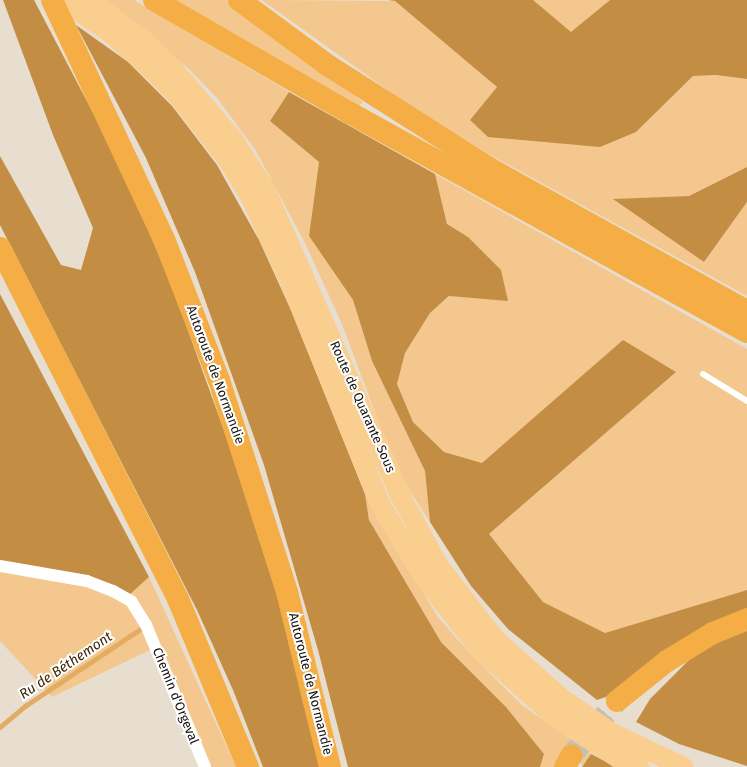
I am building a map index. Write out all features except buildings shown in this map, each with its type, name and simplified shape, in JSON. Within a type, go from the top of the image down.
[{"type":"highway","name":"Autoroute de Normandie","points":[[52,0],[164,239],[219,380],[287,592],[330,767]]},
{"type":"highway","points":[[154,0],[350,114],[692,291],[747,311]]},
{"type":"highway","points":[[239,0],[329,66],[390,107],[692,291],[747,332]]},
{"type":"highway","points":[[0,248],[36,323],[178,599],[248,767]]},
{"type":"highway","points":[[0,272],[36,323]]},
{"type":"highway","points":[[617,701],[666,661],[713,633],[747,619]]},
{"type":"main road","name":"Route de Quarante Sous","points":[[62,0],[109,32],[149,67],[178,96],[228,160],[251,198],[290,279],[380,504],[424,578],[482,652],[526,692],[555,717],[618,758],[639,767]]},
{"type":"main road","name":"Route de Quarante Sous","points":[[90,0],[146,42],[174,70],[232,138],[265,189],[400,495],[438,566],[496,639],[561,698],[612,733],[683,767]]},
{"type":"street","name":"Chemin d'Orgeval","points":[[0,566],[87,582],[113,591],[131,601],[146,626],[205,767]]},
{"type":"lane","points":[[704,374],[747,401]]},
{"type":"shaded area","points":[[3,0],[34,0],[122,168],[172,286],[271,561],[320,767],[263,767],[233,690],[197,610],[0,225],[0,156],[61,265],[81,270],[93,228],[53,135]]},
{"type":"shaded area","points":[[104,0],[134,0],[289,92],[270,121],[319,162],[309,236],[353,300],[372,361],[425,471],[430,522],[408,488],[380,426],[342,324],[305,243],[256,151],[218,99],[188,68]]},
{"type":"shaded area","points":[[175,0],[227,0],[363,102],[357,108]]},
{"type":"shaded area","points":[[262,0],[395,1],[497,87],[470,120],[636,132],[693,76],[716,75],[747,79],[747,167],[689,196],[614,199],[704,262],[747,202],[747,296],[487,153],[396,96]]},
{"type":"shaded area","points":[[388,0],[533,0],[571,32],[610,0],[747,0],[747,79],[716,75],[693,76],[636,132],[600,147],[488,137],[470,120],[497,87],[395,1]]},
{"type":"shaded area","points":[[533,0],[610,0],[571,33]]},
{"type":"shaded area","points":[[76,25],[128,62],[172,106],[217,165],[259,240],[290,308],[365,494],[369,520],[441,642],[506,707],[544,754],[540,767],[348,767],[318,650],[264,465],[195,272],[146,158]]},
{"type":"shaded area","points":[[289,92],[435,174],[447,224],[468,237],[501,270],[508,301],[449,296],[430,313],[405,353],[397,384],[413,422],[444,452],[482,463],[623,340],[676,372],[489,534],[543,602],[605,633],[747,590],[747,612],[614,694],[597,700],[508,629],[471,586],[430,522],[425,471],[372,361],[353,300],[309,236],[319,162],[270,121]]},
{"type":"shaded area","points":[[747,167],[747,202],[704,262],[613,199],[689,196]]},
{"type":"shaded area","points":[[435,174],[747,349],[747,590],[605,633],[543,602],[489,534],[676,372],[623,341],[482,463],[444,452],[413,422],[397,384],[405,353],[430,313],[450,296],[477,298],[468,237],[447,224]]},
{"type":"shaded area","points":[[0,294],[149,577],[128,596],[0,568]]},
{"type":"shaded area","points":[[365,494],[437,616],[473,657],[522,705],[591,754],[583,765],[566,754],[558,767],[540,767],[544,754],[506,707],[441,642],[369,520]]},
{"type":"shaded area","points":[[0,568],[128,596],[149,577],[236,767],[199,767],[154,648],[52,697],[0,641]]},
{"type":"shaded area","points":[[747,628],[747,766],[679,744],[636,722],[650,699],[695,654]]},
{"type":"shaded area","points":[[591,754],[616,767],[582,767]]},
{"type":"waterway","name":"Ru de Béthemont","points":[[0,727],[25,706],[145,626]]},
{"type":"tunnel","points":[[571,756],[617,701]]}]
